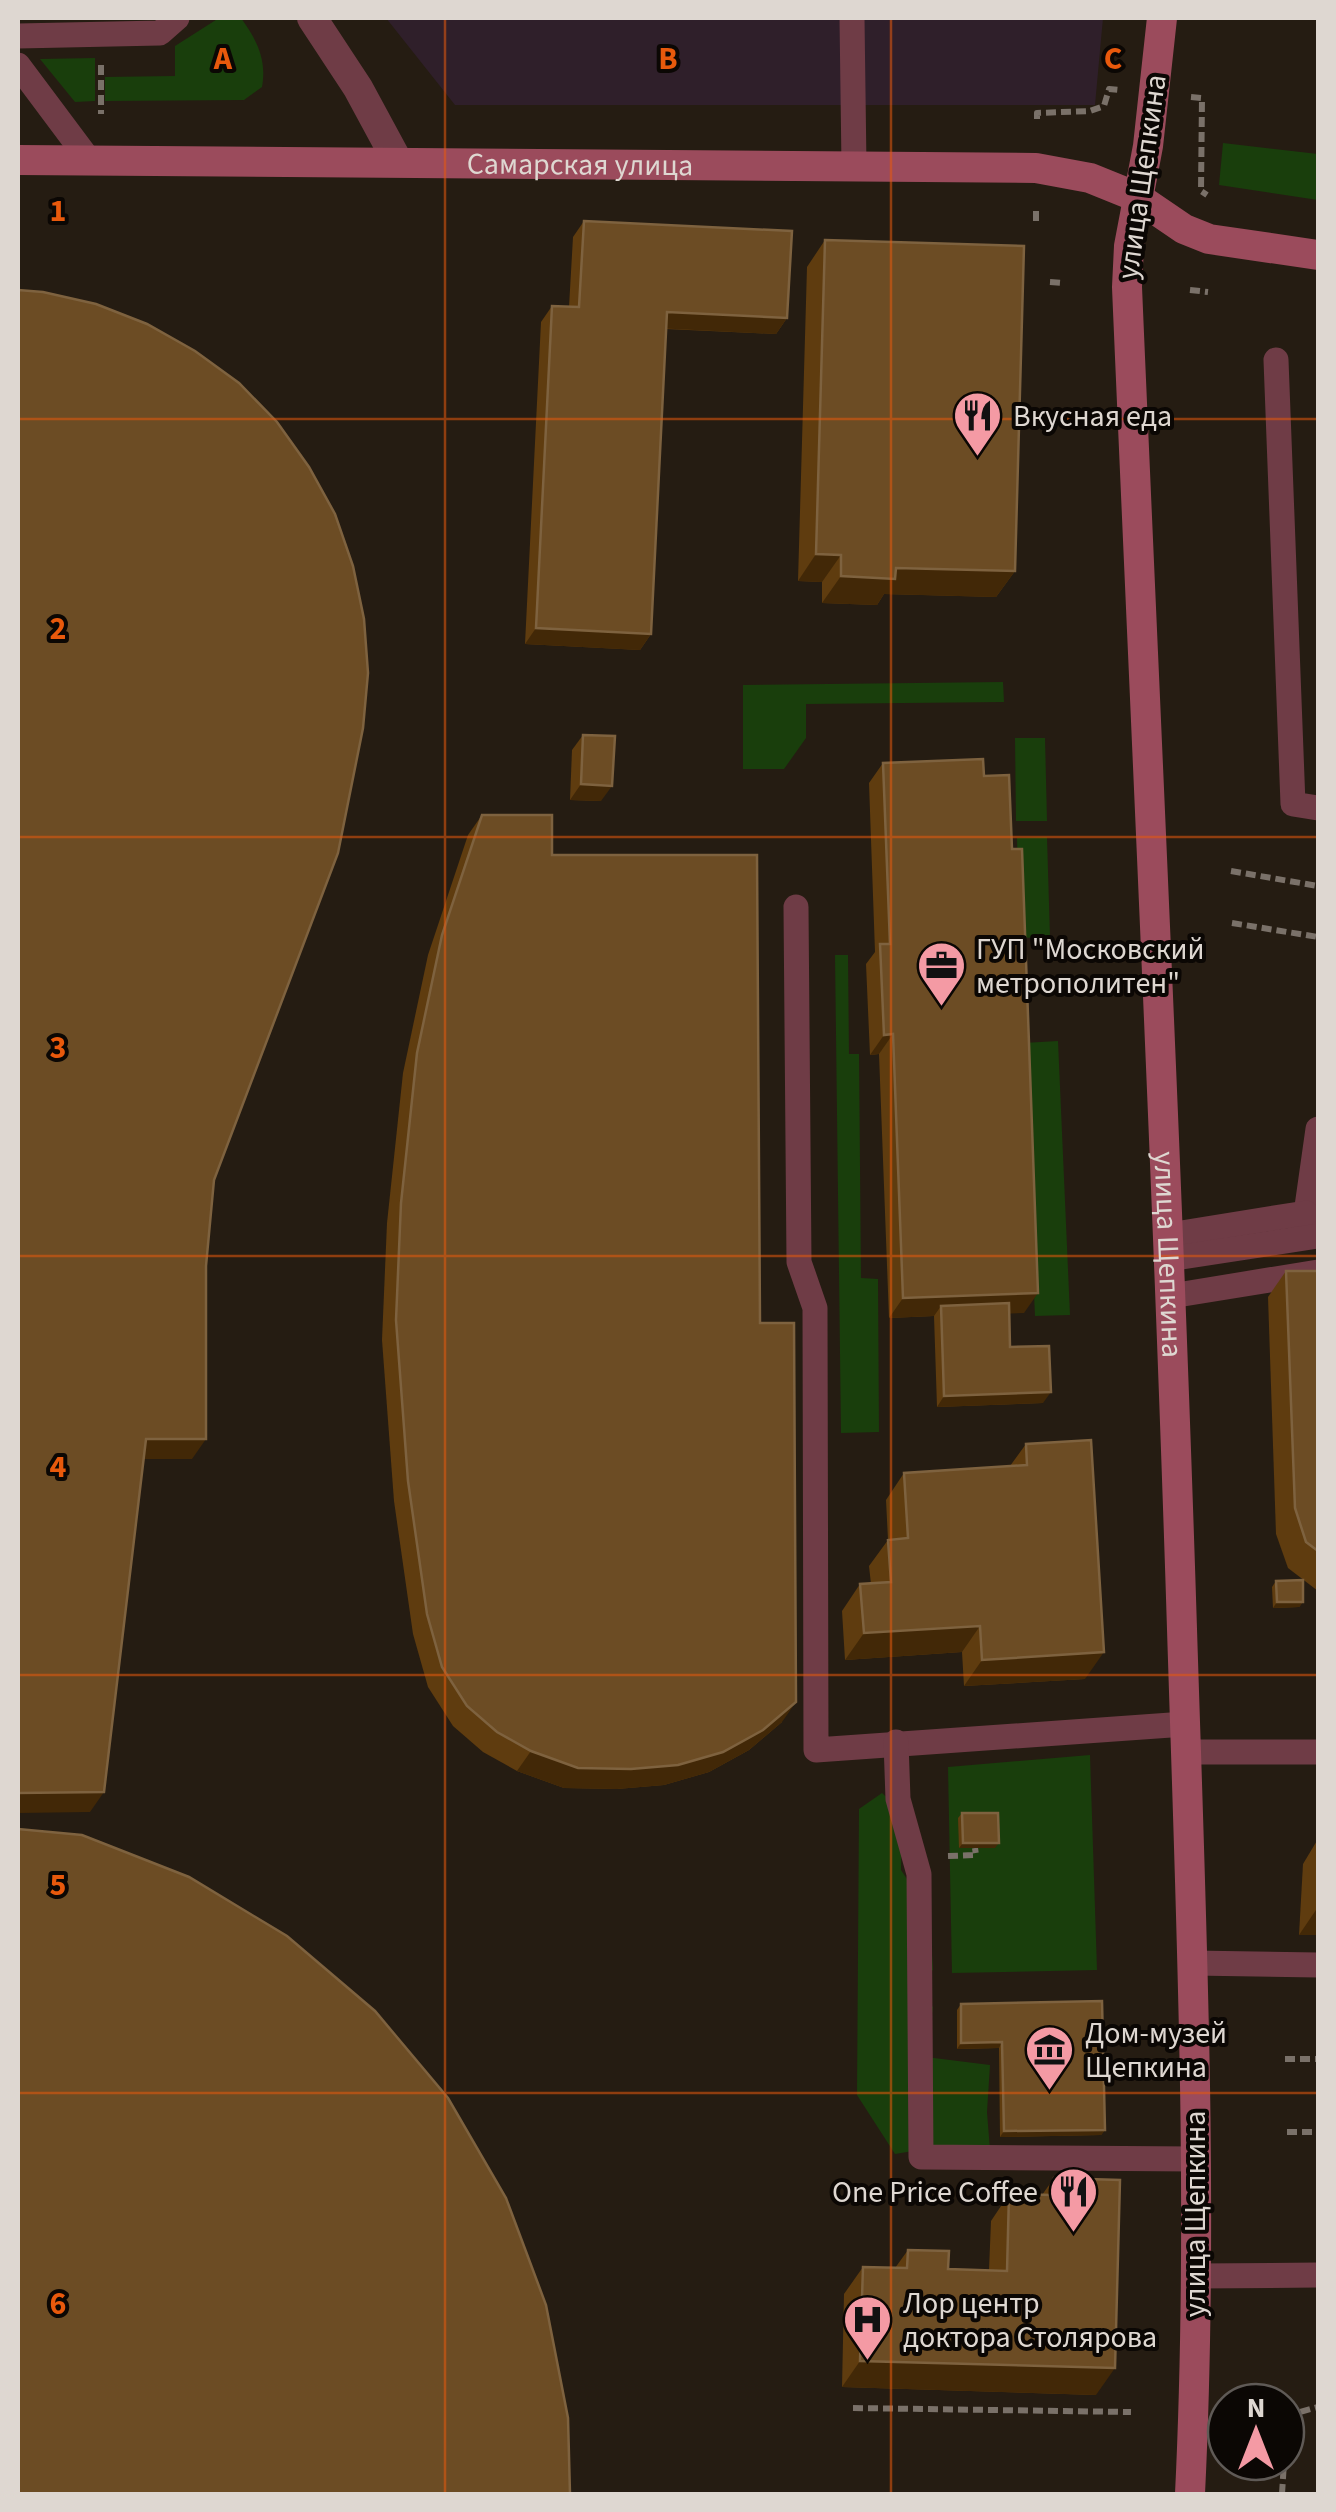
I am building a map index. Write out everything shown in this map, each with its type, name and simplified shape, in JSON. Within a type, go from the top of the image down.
[{"type":"street","points":[[312,18],[358,88],[398,162]]},
{"type":"street","name":"улица Щепкина","points":[[1162,18],[1148,146],[1126,286],[1171,1296],[1192,1963],[1197,2276],[1190,2494]]},
{"type":"street","name":"Самарская улица","points":[[18,160],[1036,168],[1090,178],[1137,197],[1184,229],[1209,239],[1318,255]]},
{"type":"lane","points":[[852,18],[854,166]]},
{"type":"lane","points":[[18,36],[100,34],[169,25]]},
{"type":"lane","points":[[18,65],[88,160]]},
{"type":"lane","points":[[1276,360],[1293,804],[1318,808]]},
{"type":"lane","points":[[796,907],[798,1262],[815,1308],[816,1750],[896,1742],[1185,1738],[1318,1752]]},
{"type":"lane","points":[[1169,1247],[1309,1229],[1318,1129]]},
{"type":"lane","points":[[1171,1296],[1318,1272]]},
{"type":"lane","points":[[896,1742],[898,1799],[919,1874],[921,2157],[1195,2158]]},
{"type":"lane","points":[[1192,1963],[1318,1965]]},
{"type":"lane","points":[[1197,2276],[1318,2275]]},
{"type":"path","points":[[100,34],[101,114]]},
{"type":"path","points":[[1037,118],[1037,113],[1104,106],[1109,90]]},
{"type":"path","points":[[1191,97],[1202,98],[1198,177],[1201,191],[1210,198]]},
{"type":"path","points":[[1036,210],[1036,225]]},
{"type":"path","points":[[1050,282],[1064,283]]},
{"type":"path","points":[[1190,290],[1208,292]]},
{"type":"path","points":[[1231,871],[1318,886]]},
{"type":"path","points":[[1232,923],[1318,937]]},
{"type":"path","points":[[1286,2059],[1318,2059]]},
{"type":"path","points":[[1287,2132],[1318,2132]]},
{"type":"path","points":[[853,2408],[1131,2412]]},
{"type":"shaded area","points":[[386,18],[1103,18],[1095,105],[455,105]]},
{"type":"green space","points":[[219,18],[241,18],[247,26],[262,59],[262,87],[244,100],[105,101],[105,77],[175,76],[175,46]]},
{"type":"green space","points":[[95,58],[95,101],[75,102],[40,59]]},
{"type":"green space","points":[[1223,143],[1318,154],[1318,200],[1219,185]]},
{"type":"green space","points":[[1003,682],[1004,702],[806,704],[806,738],[784,769],[743,769],[743,685]]},
{"type":"green space","points":[[1015,738],[1045,738],[1047,821],[1016,821]]},
{"type":"green space","points":[[1047,837],[1050,937],[1020,938],[1017,838]]},
{"type":"green space","points":[[835,955],[848,955],[849,1054],[859,1054],[861,1278],[878,1279],[879,1432],[841,1433]]},
{"type":"green space","points":[[1058,1041],[1070,1315],[1035,1316],[1023,1043]]},
{"type":"green space","points":[[1090,1755],[1097,1970],[952,1973],[948,1767]]},
{"type":"green space","points":[[882,1793],[902,1812],[901,1870],[916,1893],[931,1939],[933,1970],[912,1987],[933,2007],[926,2057],[990,2065],[990,2150],[931,2148],[895,2154],[857,2095],[859,1809]]},
{"type":"building","points":[[584,221],[792,231],[787,318],[667,312],[651,634],[536,628],[552,306],[579,307]]},
{"type":"building","points":[[825,240],[1024,246],[1015,571],[896,568],[895,579],[841,576],[841,555],[816,554]]},
{"type":"building","points":[[18,290],[96,304],[147,324],[195,351],[239,383],[277,422],[309,467],[335,514],[353,566],[364,619],[368,673],[363,728],[338,853],[214,1180],[206,1266],[206,1439],[146,1439],[104,1792],[18,1793]]},
{"type":"building","points":[[583,735],[615,736],[612,786],[581,784]]},
{"type":"building","name":"ГУП \"Московский метрополитен\"","points":[[983,759],[984,776],[1009,775],[1012,849],[1022,849],[1038,1293],[903,1298],[893,1034],[884,1035],[880,944],[890,944],[883,763]]},
{"type":"building","points":[[482,815],[552,815],[552,855],[757,855],[760,1323],[794,1323],[796,1702],[763,1730],[723,1752],[678,1765],[578,1768],[531,1751],[497,1732],[467,1706],[442,1667],[427,1614],[408,1481],[396,1320],[401,1203],[417,1053],[442,935]]},
{"type":"building","points":[[1286,1271],[1318,1271],[1318,1551],[1306,1542],[1295,1508]]},
{"type":"building","points":[[1009,1303],[1010,1347],[1049,1346],[1051,1392],[944,1396],[941,1306]]},
{"type":"building","points":[[1091,1440],[1104,1652],[982,1660],[980,1626],[864,1633],[860,1584],[891,1582],[888,1540],[908,1538],[904,1473],[1027,1465],[1026,1444]]},
{"type":"building","points":[[1303,1580],[1303,1602],[1277,1602],[1276,1581]]},
{"type":"building","points":[[962,1813],[998,1813],[999,1843],[963,1843]]},
{"type":"building","points":[[18,1829],[82,1835],[189,1877],[287,1936],[375,2011],[448,2098],[506,2198],[546,2305],[568,2418],[570,2494],[18,2494]]},
{"type":"building","name":"Дом-музей Щепкина","points":[[1102,2001],[1105,2130],[1004,2131],[1002,2042],[961,2043],[961,2004]]},
{"type":"building","points":[[1054,2178],[1120,2180],[1115,2368],[860,2361],[863,2267],[907,2268],[908,2250],[949,2251],[948,2269],[1007,2271],[1009,2194],[1053,2195]]},
{"type":"place","name":"Вкусная еда","points":[[978,458]]},
{"type":"place","name":"ГУП \"Московский метрополитен\"","points":[[941,1008]]},
{"type":"place","name":"Дом-музей Щепкина","points":[[1050,2092]]},
{"type":"place","name":"One Price Coffee","points":[[1073,2234]]},
{"type":"place","name":"Лор центр доктора Столярова","points":[[868,2362]]}]
